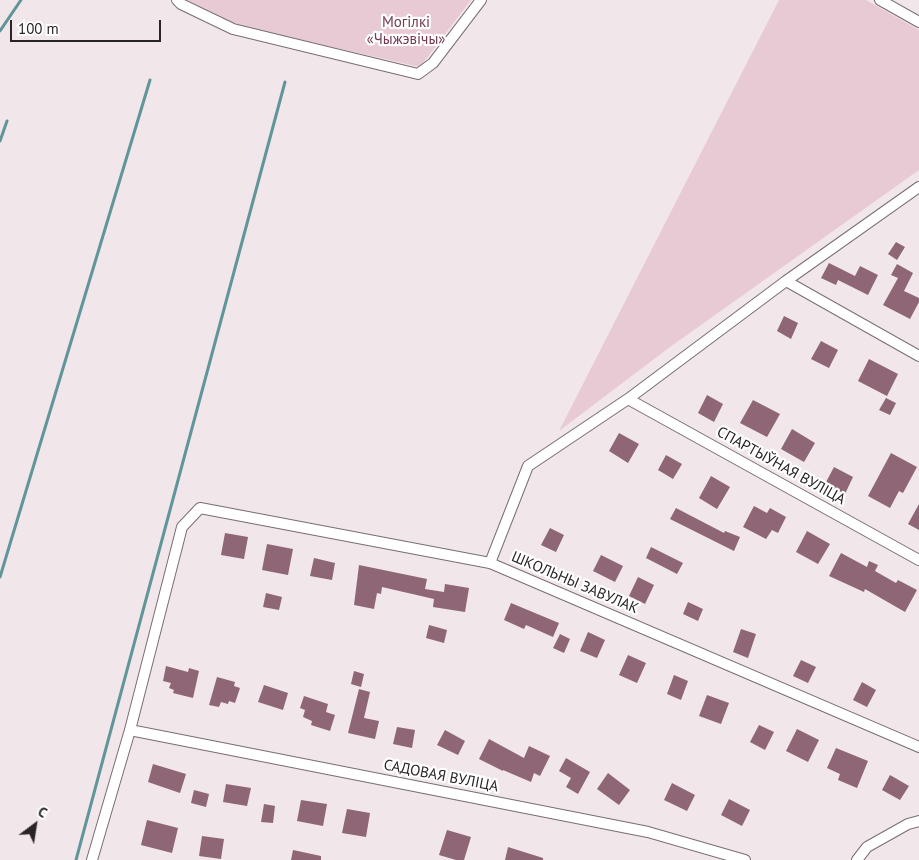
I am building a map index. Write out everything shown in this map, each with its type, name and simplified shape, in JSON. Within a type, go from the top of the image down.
[{"type":"street","points":[[176,0],[233,29],[418,74],[433,63],[481,0]]},
{"type":"street","points":[[880,0],[919,22]]},
{"type":"street","points":[[490,562],[528,466],[628,399],[786,281],[919,187]]},
{"type":"street","points":[[786,281],[919,356]]},
{"type":"street","name":"СПАРТЫЎНАЯ ВУЛІЦА","points":[[628,399],[919,560]]},
{"type":"street","name":"ШКОЛЬНЫ ЗАВУЛАК","points":[[130,730],[182,527],[200,508],[490,562],[919,747]]},
{"type":"street","points":[[92,860],[130,730]]},
{"type":"street","name":"САДОВАЯ ВУЛІЦА","points":[[130,730],[648,832],[745,860]]},
{"type":"street","points":[[857,860],[867,847],[908,824],[919,820]]},
{"type":"green space","name":"Могілкі «Чыжэвічы»","points":[[186,0],[471,0],[420,67],[231,24]]},
{"type":"green space","points":[[779,0],[866,0],[919,30],[919,170],[670,347],[559,431]]},
{"type":"building","points":[[896,242],[905,247],[897,260],[888,254]]},
{"type":"building","points":[[829,263],[855,276],[860,266],[878,275],[868,295],[838,280],[836,285],[821,278]]},
{"type":"building","points":[[897,264],[913,273],[904,291],[919,298],[919,302],[910,319],[883,305],[898,278],[891,275]]},
{"type":"building","points":[[784,316],[798,323],[791,339],[777,331]]},
{"type":"building","points":[[821,341],[838,350],[829,368],[811,359]]},
{"type":"building","points":[[869,359],[898,374],[887,396],[858,381]]},
{"type":"building","points":[[707,395],[723,404],[714,422],[698,413]]},
{"type":"building","points":[[886,398],[896,403],[890,415],[879,410]]},
{"type":"building","points":[[753,400],[780,414],[767,437],[740,423]]},
{"type":"building","points":[[792,429],[815,443],[804,462],[781,449]]},
{"type":"building","points":[[619,433],[639,444],[628,463],[609,451]]},
{"type":"building","points":[[891,453],[917,467],[903,493],[899,491],[890,508],[868,496]]},
{"type":"building","points":[[666,455],[682,464],[673,479],[658,470]]},
{"type":"building","points":[[834,467],[853,477],[845,494],[825,484]]},
{"type":"building","points":[[711,476],[730,487],[717,509],[699,498]]},
{"type":"building","points":[[919,504],[919,530],[908,524]]},
{"type":"building","points":[[754,506],[767,513],[770,508],[786,517],[778,533],[772,530],[766,539],[743,527]]},
{"type":"building","points":[[676,508],[724,533],[725,531],[740,537],[734,551],[670,519]]},
{"type":"building","points":[[550,528],[564,535],[556,552],[541,545]]},
{"type":"building","points":[[807,531],[830,544],[818,564],[796,552]]},
{"type":"building","points":[[225,533],[248,537],[244,559],[221,555]]},
{"type":"building","points":[[267,544],[293,549],[288,575],[262,570]]},
{"type":"building","points":[[651,547],[683,563],[677,574],[646,558]]},
{"type":"building","points":[[841,553],[867,567],[869,561],[878,565],[875,571],[896,583],[898,580],[917,590],[905,612],[865,589],[864,592],[829,576]]},
{"type":"building","points":[[601,555],[623,566],[615,582],[593,571]]},
{"type":"building","points":[[314,558],[335,563],[332,580],[310,576]]},
{"type":"building","points":[[359,565],[427,579],[425,589],[444,592],[445,584],[469,588],[465,612],[433,607],[434,599],[382,587],[381,594],[377,593],[374,609],[354,605]]},
{"type":"building","points":[[638,577],[654,585],[645,604],[629,596]]},
{"type":"building","points":[[266,593],[282,597],[279,610],[263,607]]},
{"type":"building","points":[[688,602],[703,609],[698,621],[683,614]]},
{"type":"building","points":[[511,603],[559,623],[553,637],[526,625],[524,629],[504,620]]},
{"type":"building","points":[[429,625],[447,630],[444,643],[426,638]]},
{"type":"building","points":[[741,629],[756,634],[748,658],[733,652]]},
{"type":"building","points":[[588,632],[605,640],[597,658],[580,651]]},
{"type":"building","points":[[560,634],[570,639],[564,653],[553,648]]},
{"type":"building","points":[[628,655],[646,663],[637,683],[619,675]]},
{"type":"building","points":[[801,660],[816,667],[808,683],[793,676]]},
{"type":"building","points":[[166,666],[188,672],[189,668],[199,671],[193,698],[173,693],[174,690],[169,688],[171,683],[163,681]]},
{"type":"building","points":[[354,671],[364,674],[361,687],[351,684]]},
{"type":"building","points":[[674,675],[688,681],[681,700],[667,694]]},
{"type":"building","points":[[217,677],[235,682],[234,686],[240,688],[235,703],[229,701],[228,704],[221,702],[219,707],[209,705]]},
{"type":"building","points":[[862,682],[876,690],[867,707],[853,700]]},
{"type":"building","points":[[264,685],[288,693],[283,710],[258,702]]},
{"type":"building","points":[[359,689],[370,692],[364,718],[379,721],[375,739],[348,733]]},
{"type":"building","points":[[707,695],[729,703],[721,724],[699,716]]},
{"type":"building","points":[[304,696],[328,704],[326,712],[335,715],[330,731],[311,725],[312,721],[303,717],[305,710],[300,708]]},
{"type":"building","points":[[759,725],[774,732],[765,750],[750,742]]},
{"type":"building","points":[[397,727],[415,730],[412,748],[393,744]]},
{"type":"building","points":[[797,729],[819,740],[808,762],[786,751]]},
{"type":"building","points":[[445,730],[465,741],[458,755],[437,745]]},
{"type":"building","points":[[489,739],[524,758],[529,746],[550,756],[540,776],[534,773],[531,782],[479,759]]},
{"type":"building","points":[[836,748],[868,761],[857,788],[838,780],[840,774],[827,768]]},
{"type":"building","points":[[566,758],[590,772],[578,794],[566,787],[571,778],[559,771]]},
{"type":"building","points":[[153,764],[186,774],[180,793],[148,782]]},
{"type":"building","points":[[608,773],[630,790],[619,805],[597,789]]},
{"type":"building","points":[[890,775],[909,786],[900,800],[882,790]]},
{"type":"building","points":[[672,783],[695,795],[687,811],[664,800]]},
{"type":"building","points":[[226,784],[251,788],[247,806],[223,802]]},
{"type":"building","points":[[194,790],[209,794],[206,807],[191,803]]},
{"type":"building","points":[[729,799],[750,810],[742,826],[721,815]]},
{"type":"building","points":[[301,800],[327,804],[323,826],[297,821]]},
{"type":"building","points":[[264,804],[275,806],[273,823],[261,822]]},
{"type":"building","points":[[347,809],[370,813],[366,837],[342,833]]},
{"type":"building","points":[[147,820],[178,828],[172,853],[141,845]]},
{"type":"building","points":[[447,830],[471,837],[464,860],[456,860],[439,855]]},
{"type":"building","points":[[202,836],[224,839],[221,859],[199,856]]},
{"type":"building","points":[[508,847],[543,858],[543,860],[505,860]]},
{"type":"building","points":[[293,850],[321,856],[321,860],[291,860]]},
{"type":"waterway","points":[[0,31],[21,0]]},
{"type":"waterway","points":[[0,577],[150,80]]},
{"type":"waterway","points":[[76,860],[285,82]]},
{"type":"waterway","points":[[0,141],[7,121]]}]
